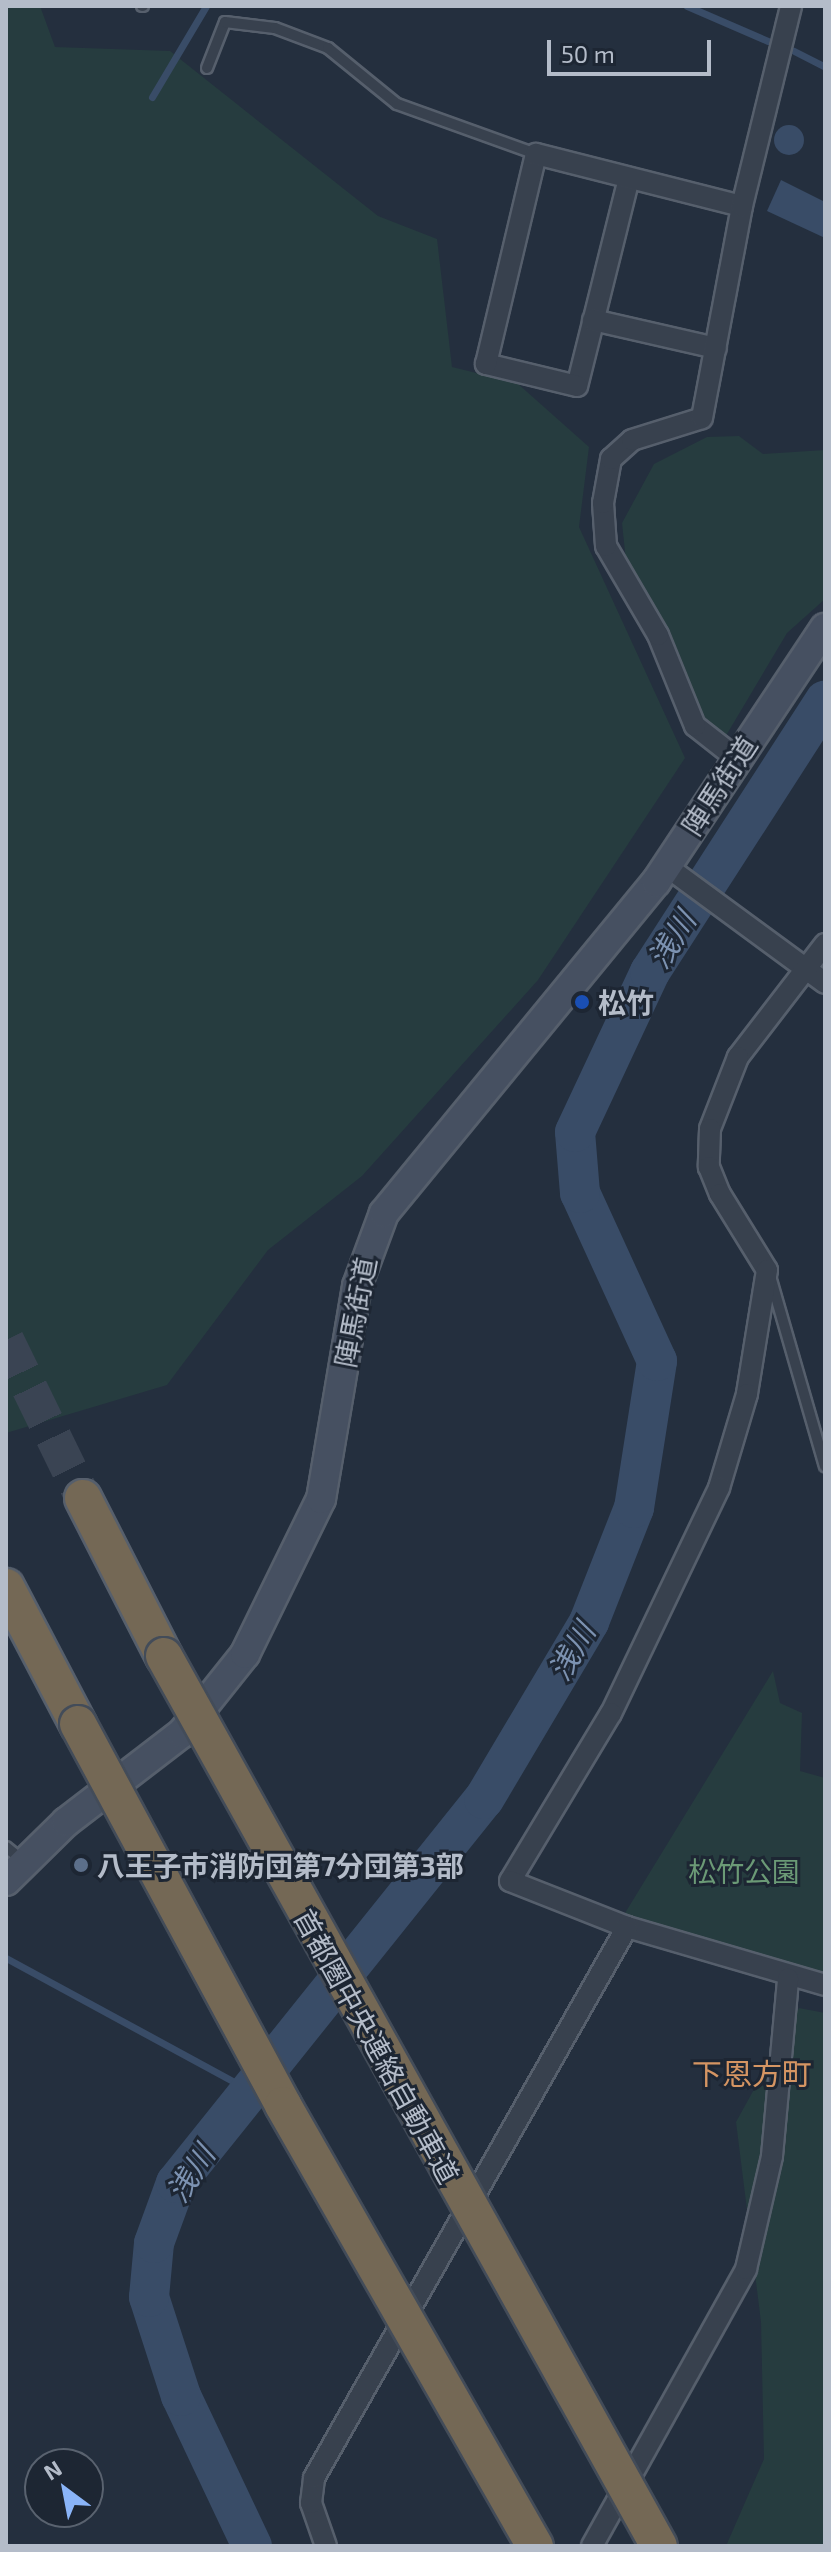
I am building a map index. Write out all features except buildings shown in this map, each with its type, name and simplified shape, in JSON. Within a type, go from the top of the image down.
[{"type":"highway","name":"首都圏中央連絡自動車道","points":[[83,1498],[164,1656],[659,2546]]},
{"type":"highway","points":[[6,1587],[283,2105],[535,2546]]},
{"type":"main road","name":"陣馬街道","points":[[12,1863],[182,1733],[245,1654],[321,1499],[357,1286],[384,1213],[672,870],[736,758],[825,628]]},
{"type":"street","points":[[736,758],[695,726],[658,635],[606,546],[603,503],[611,459],[632,440],[702,418],[742,206],[791,6]]},
{"type":"street","points":[[629,178],[577,386],[486,364],[536,154],[742,206]]},
{"type":"street","points":[[593,320],[716,348]]},
{"type":"street","points":[[672,870],[719,901],[825,983]]},
{"type":"street","points":[[825,944],[738,1057],[707,1147],[720,1194],[767,1270],[747,1394],[719,1488],[611,1713],[510,1881],[627,1927],[788,1979],[825,1985]]},
{"type":"street","points":[[326,2546],[311,2503],[314,2478],[627,1927]]},
{"type":"street","points":[[592,2546],[746,2269],[772,2156],[788,1979]]},
{"type":"lane","points":[[207,68],[225,22],[275,28],[328,48],[397,104],[536,154]]},
{"type":"lane","points":[[767,1270],[825,1466]]},
{"type":"green space","points":[[6,6],[40,6],[55,47],[170,51],[378,216],[437,239],[452,367],[517,383],[589,447],[579,527],[685,758],[538,980],[362,1176],[268,1250],[167,1385],[6,1433]]},
{"type":"green space","points":[[739,436],[763,454],[825,450],[825,599],[787,633],[724,739],[698,715],[658,612],[626,561],[622,523],[654,464],[707,437]]},
{"type":"green space","name":"松竹公園","points":[[773,1671],[780,1703],[802,1713],[800,1771],[825,1778],[825,1978],[622,1918]]},
{"type":"green space","points":[[799,2008],[825,2013],[825,2546],[726,2546],[764,2459],[761,2322],[736,2122]]},
{"type":"water","points":[[789,125],[799,130],[804,140],[799,150],[789,155],[779,150],[774,140],[779,130]]},
{"type":"water","points":[[781,180],[825,202],[825,238],[767,211]]},
{"type":"waterway","points":[[152,97],[206,6]]},
{"type":"waterway","points":[[687,6],[768,41]]},
{"type":"waterway","points":[[794,51],[825,67]]},
{"type":"waterway","name":"浅川","points":[[252,2546],[181,2396],[149,2297],[154,2243],[176,2183],[484,1799],[589,1622],[634,1508],[657,1361],[580,1193],[575,1132],[650,972],[825,700]]},
{"type":"waterway","points":[[6,1958],[247,2089]]},
{"type":"tunnel","points":[[6,1340],[83,1498]]},
{"type":"place","name":"松竹","points":[[582,1002]]},
{"type":"place","name":"八王子市消防団第7分団第3部","points":[[81,1865]]},
{"type":"district","name":"下恩方町","points":[[752,2073]]}]
